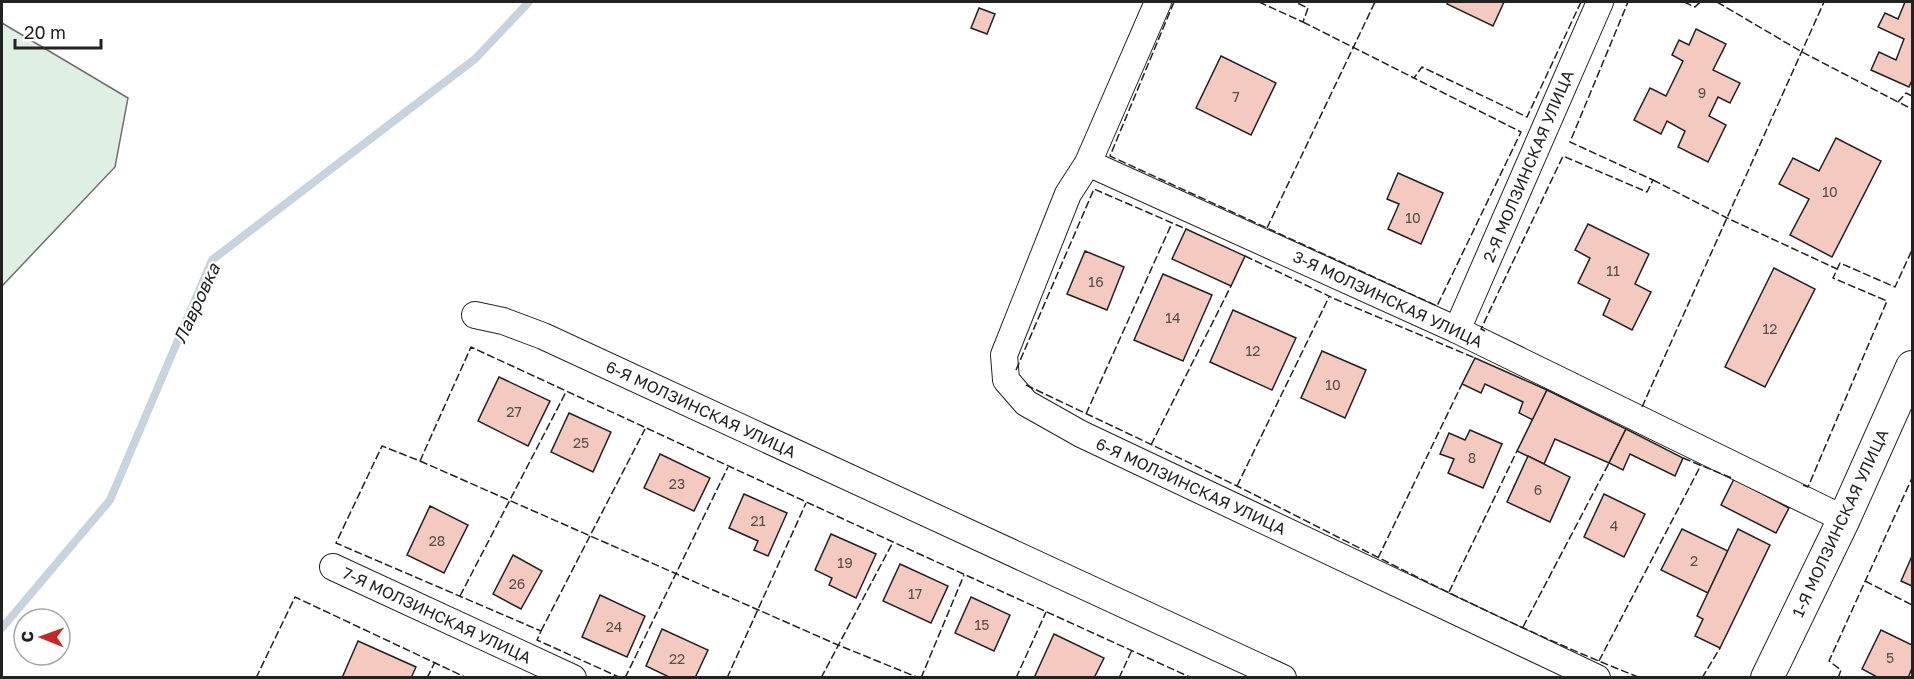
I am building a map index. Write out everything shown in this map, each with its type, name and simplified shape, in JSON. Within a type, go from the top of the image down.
[{"type":"street","points":[[1088,163],[1158,2]]},
{"type":"street","name":"2-Я МОЛЗИНСКАЯ УЛИЦА","points":[[1457,330],[1600,2]]},
{"type":"street","name":"3-Я МОЛЗИНСКАЯ УЛИЦА","points":[[1088,163],[1457,330],[1844,519]]},
{"type":"street","name":"6-Я МОЛЗИНСКАЯ УЛИЦА","points":[[1088,163],[1068,194],[1004,355],[1006,380],[1026,403],[1081,434],[1598,678]]},
{"type":"street","name":"6-Я МОЛЗИНСКАЯ УЛИЦА","points":[[475,315],[503,321],[543,336],[1283,678]]},
{"type":"street","name":"1-Я МОЛЗИНСКАЯ УЛИЦА","points":[[1767,678],[1844,519],[1912,367]]},
{"type":"street","name":"7-Я МОЛЗИНСКАЯ УЛИЦА","points":[[333,567],[573,678]]},
{"type":"green space","points":[[2,23],[128,98],[115,167],[2,286]]},
{"type":"building","points":[[1448,2],[1504,2],[1493,26],[1447,4]]},
{"type":"building","points":[[1905,2],[1912,2],[1912,80],[1909,87],[1871,70],[1879,52],[1896,60],[1904,39],[1878,27],[1885,13],[1898,19]]},
{"type":"building","points":[[979,8],[995,14],[987,34],[971,28]]},
{"type":"building","points":[[1696,29],[1726,44],[1713,70],[1740,83],[1730,103],[1718,97],[1709,116],[1726,125],[1708,162],[1678,147],[1685,131],[1667,121],[1661,134],[1634,120],[1650,88],[1666,96],[1683,61],[1672,55],[1679,40],[1689,45]]},
{"type":"building","points":[[1221,56],[1276,83],[1251,135],[1196,108]]},
{"type":"building","points":[[1836,138],[1881,161],[1832,257],[1790,235],[1809,199],[1779,184],[1793,158],[1819,171]]},
{"type":"building","points":[[1398,173],[1443,193],[1421,244],[1388,229],[1399,204],[1387,199]]},
{"type":"building","points":[[1588,224],[1649,254],[1635,284],[1651,292],[1632,330],[1603,315],[1610,299],[1578,283],[1590,258],[1575,250]]},
{"type":"building","points":[[1186,229],[1245,256],[1231,286],[1172,259]]},
{"type":"building","points":[[1085,251],[1124,267],[1107,310],[1067,294]]},
{"type":"building","points":[[1774,268],[1815,289],[1765,387],[1725,367]]},
{"type":"building","points":[[1163,274],[1212,295],[1183,361],[1134,340]]},
{"type":"building","points":[[1233,310],[1296,338],[1272,390],[1210,362]]},
{"type":"building","points":[[1322,351],[1366,370],[1345,418],[1301,398]]},
{"type":"building","points":[[1475,358],[1547,390],[1533,420],[1519,413],[1523,402],[1485,384],[1481,393],[1462,384]]},
{"type":"building","points":[[499,377],[550,401],[528,446],[478,421]]},
{"type":"building","points":[[1547,390],[1626,429],[1609,463],[1555,439],[1544,464],[1517,451]]},
{"type":"building","points":[[569,413],[611,432],[593,472],[551,452]]},
{"type":"building","points":[[1626,429],[1683,458],[1675,476],[1630,454],[1623,470],[1609,463]]},
{"type":"building","points":[[1470,430],[1502,444],[1483,488],[1448,473],[1454,459],[1440,454],[1449,433],[1465,440]]},
{"type":"building","points":[[660,454],[710,478],[694,511],[644,488]]},
{"type":"building","points":[[1528,456],[1570,477],[1550,522],[1507,502]]},
{"type":"building","points":[[1734,479],[1789,508],[1776,533],[1721,505]]},
{"type":"building","points":[[744,494],[787,513],[768,556],[754,550],[758,541],[729,528]]},
{"type":"building","points":[[1604,494],[1645,514],[1624,557],[1584,537]]},
{"type":"building","points":[[430,506],[468,525],[444,573],[407,555]]},
{"type":"building","points":[[1682,529],[1728,551],[1708,593],[1661,570]]},
{"type":"building","points":[[1738,529],[1770,545],[1720,648],[1695,636],[1703,619],[1697,616]]},
{"type":"building","points":[[831,534],[876,554],[856,598],[829,585],[832,578],[815,570]]},
{"type":"building","points":[[513,555],[542,571],[521,609],[493,594]]},
{"type":"building","points":[[1912,556],[1912,586],[1901,581]]},
{"type":"building","points":[[900,564],[948,586],[931,623],[883,601]]},
{"type":"building","points":[[600,595],[645,616],[627,657],[582,637]]},
{"type":"building","points":[[971,597],[1010,615],[994,651],[955,633]]},
{"type":"building","points":[[662,629],[708,650],[695,678],[671,678],[646,666]]},
{"type":"building","points":[[1881,630],[1912,645],[1912,668],[1908,678],[1879,678],[1862,669]]},
{"type":"building","points":[[1054,634],[1104,658],[1094,678],[1034,678]]},
{"type":"building","points":[[358,641],[416,667],[411,678],[342,678]]},
{"type":"waterway","name":"Лавровка","points":[[2,628],[110,500],[212,260],[475,59],[529,2]]},
{"type":"fence","points":[[1174,2],[1110,156],[1437,306],[1521,132],[1414,78],[1422,67],[1527,117],[1581,2]]},
{"type":"fence","points":[[1259,2],[1303,22],[1308,8],[1295,2]]},
{"type":"fence","points":[[1267,228],[1375,2]]},
{"type":"fence","points":[[1485,331],[1481,329],[1563,156],[1647,192],[1653,180],[1570,142],[1628,2]]},
{"type":"fence","points":[[1684,2],[1695,7],[1700,2]]},
{"type":"fence","points":[[1717,2],[1802,52],[1898,102]]},
{"type":"fence","points":[[1642,407],[1824,2]]},
{"type":"fence","points":[[1303,22],[1414,78]]},
{"type":"fence","points":[[1912,96],[1906,93],[1898,102],[1912,109]]},
{"type":"fence","points":[[1653,180],[1727,218],[1837,269]]},
{"type":"fence","points":[[1016,370],[1094,189],[1186,229]]},
{"type":"fence","points":[[1086,414],[1172,223]]},
{"type":"fence","points":[[1803,485],[1808,487],[1887,301],[1833,278],[1840,263],[1895,287],[1912,250]]},
{"type":"fence","points":[[1245,256],[1335,299],[1475,358]]},
{"type":"fence","points":[[1151,445],[1231,286]]},
{"type":"fence","points":[[1237,486],[1329,297]]},
{"type":"fence","points":[[621,678],[537,640],[541,631],[336,543],[382,446],[420,461],[471,347],[1192,678]]},
{"type":"fence","points":[[1378,558],[1462,384]]},
{"type":"fence","points":[[1026,385],[1239,487],[1538,635],[1641,678]]},
{"type":"fence","points":[[460,596],[566,392]]},
{"type":"fence","points":[[541,631],[645,429]]},
{"type":"fence","points":[[1449,592],[1517,451]]},
{"type":"fence","points":[[1683,458],[1734,479]]},
{"type":"fence","points":[[420,461],[838,645],[919,678]]},
{"type":"fence","points":[[1523,627],[1609,463]]},
{"type":"fence","points":[[1599,661],[1701,465]]},
{"type":"fence","points":[[625,678],[728,467]]},
{"type":"fence","points":[[1838,678],[1841,670],[1829,661],[1912,478]]},
{"type":"fence","points":[[727,678],[806,503]]},
{"type":"fence","points":[[821,678],[893,542]]},
{"type":"fence","points":[[921,678],[964,575]]},
{"type":"fence","points":[[1865,581],[1912,605]]},
{"type":"fence","points":[[256,678],[295,597],[467,678]]},
{"type":"fence","points":[[1016,678],[1046,612]]},
{"type":"fence","points":[[1702,678],[1720,648]]},
{"type":"fence","points":[[1119,678],[1132,650]]},
{"type":"fence","points":[[427,678],[435,662]]}]
